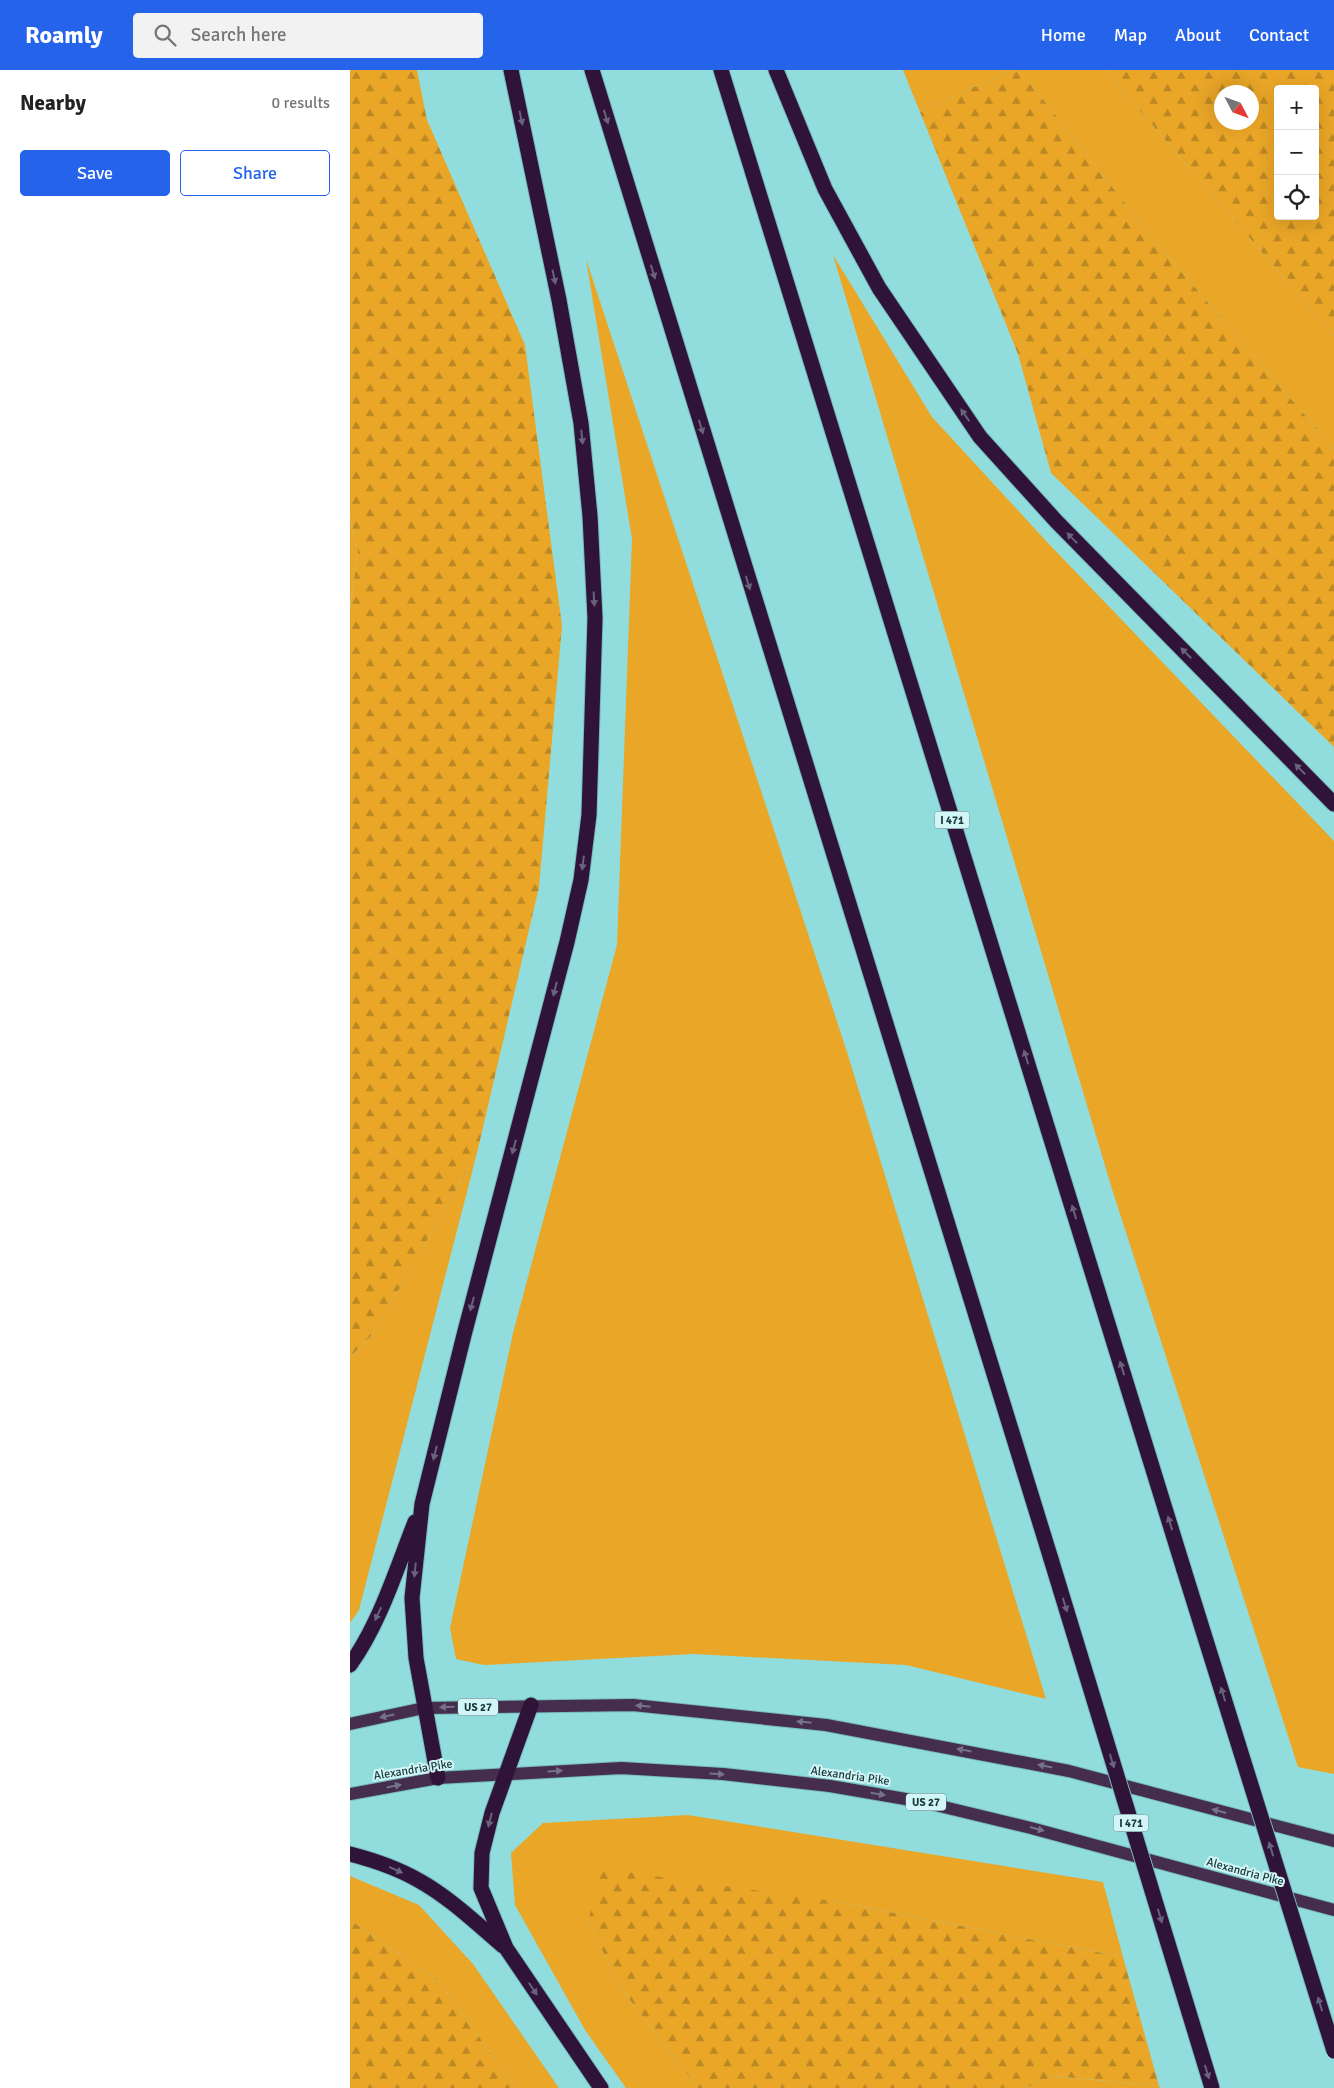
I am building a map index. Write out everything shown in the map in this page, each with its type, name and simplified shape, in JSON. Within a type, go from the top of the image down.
[{"type":"highway","points":[[350,1665],[361,1649],[384,1600],[422,1504],[464,1335],[567,942],[581,880],[589,815],[595,618],[590,516],[583,442],[559,300],[511,70]]},
{"type":"highway","name":"I 471","points":[[592,70],[1212,2088]]},
{"type":"highway","name":"I 471","points":[[721,70],[1334,2051]]},
{"type":"highway","points":[[776,70],[825,189],[880,288],[980,437],[1056,521],[1334,804]]},
{"type":"highway","points":[[422,1504],[412,1598],[416,1658],[438,1778]]},
{"type":"highway","points":[[531,1705],[492,1813],[482,1853],[481,1888],[506,1948],[601,2088]]},
{"type":"highway","points":[[350,1854],[379,1862],[418,1880],[454,1904],[506,1948]]},
{"type":"main road","name":"US 27","points":[[350,1724],[424,1708],[633,1705],[826,1725],[1069,1771],[1334,1840]]},
{"type":"main road","name":"Alexandria Pike","points":[[350,1794],[438,1778],[621,1768],[723,1774],[830,1786],[923,1802],[1040,1830],[1334,1910]]},
{"type":"green space","points":[[350,70],[417,70],[427,120],[525,345],[562,626],[539,887],[477,1153],[374,1333],[350,1357],[350,608],[358,552],[350,518]]},
{"type":"green space","points":[[903,70],[1011,70],[920,112]]},
{"type":"green space","points":[[1011,70],[1020,70],[1150,235],[1334,449],[1334,747],[1051,473],[1018,354],[920,112]]},
{"type":"green space","points":[[1020,70],[1105,70],[1334,336],[1334,449],[1150,235]]},
{"type":"green space","points":[[1105,70],[1334,70],[1334,336]]},
{"type":"green space","points":[[833,255],[932,417],[1047,542],[1334,841],[1334,1774],[1298,1767],[1112,1189]]},
{"type":"green space","points":[[586,259],[847,1052],[1046,1699],[906,1665],[694,1654],[484,1665],[456,1659],[450,1628],[513,1333],[617,945],[632,539]]},
{"type":"green space","points":[[350,518],[358,552],[350,608]]},
{"type":"green space","points":[[477,1153],[359,1610],[350,1623],[350,1357],[374,1333]]},
{"type":"green space","points":[[688,1815],[1103,1882],[1123,1957],[832,1901],[589,1920],[616,1982],[698,2088],[626,2088],[585,2030],[515,1905],[511,1853],[543,1823]]},
{"type":"green space","points":[[598,1868],[832,1901],[1123,1957],[1159,2086],[1054,2076],[1025,2088],[698,2088],[616,1982],[589,1920]]},
{"type":"green space","points":[[350,1876],[419,1905],[473,1964],[559,2088],[516,2088],[438,1980],[350,1920]]},
{"type":"green space","points":[[350,1920],[438,1980],[516,2088],[350,2088]]},
{"type":"green space","points":[[1053,2076],[1159,2086],[1160,2088],[1025,2088]]}]
